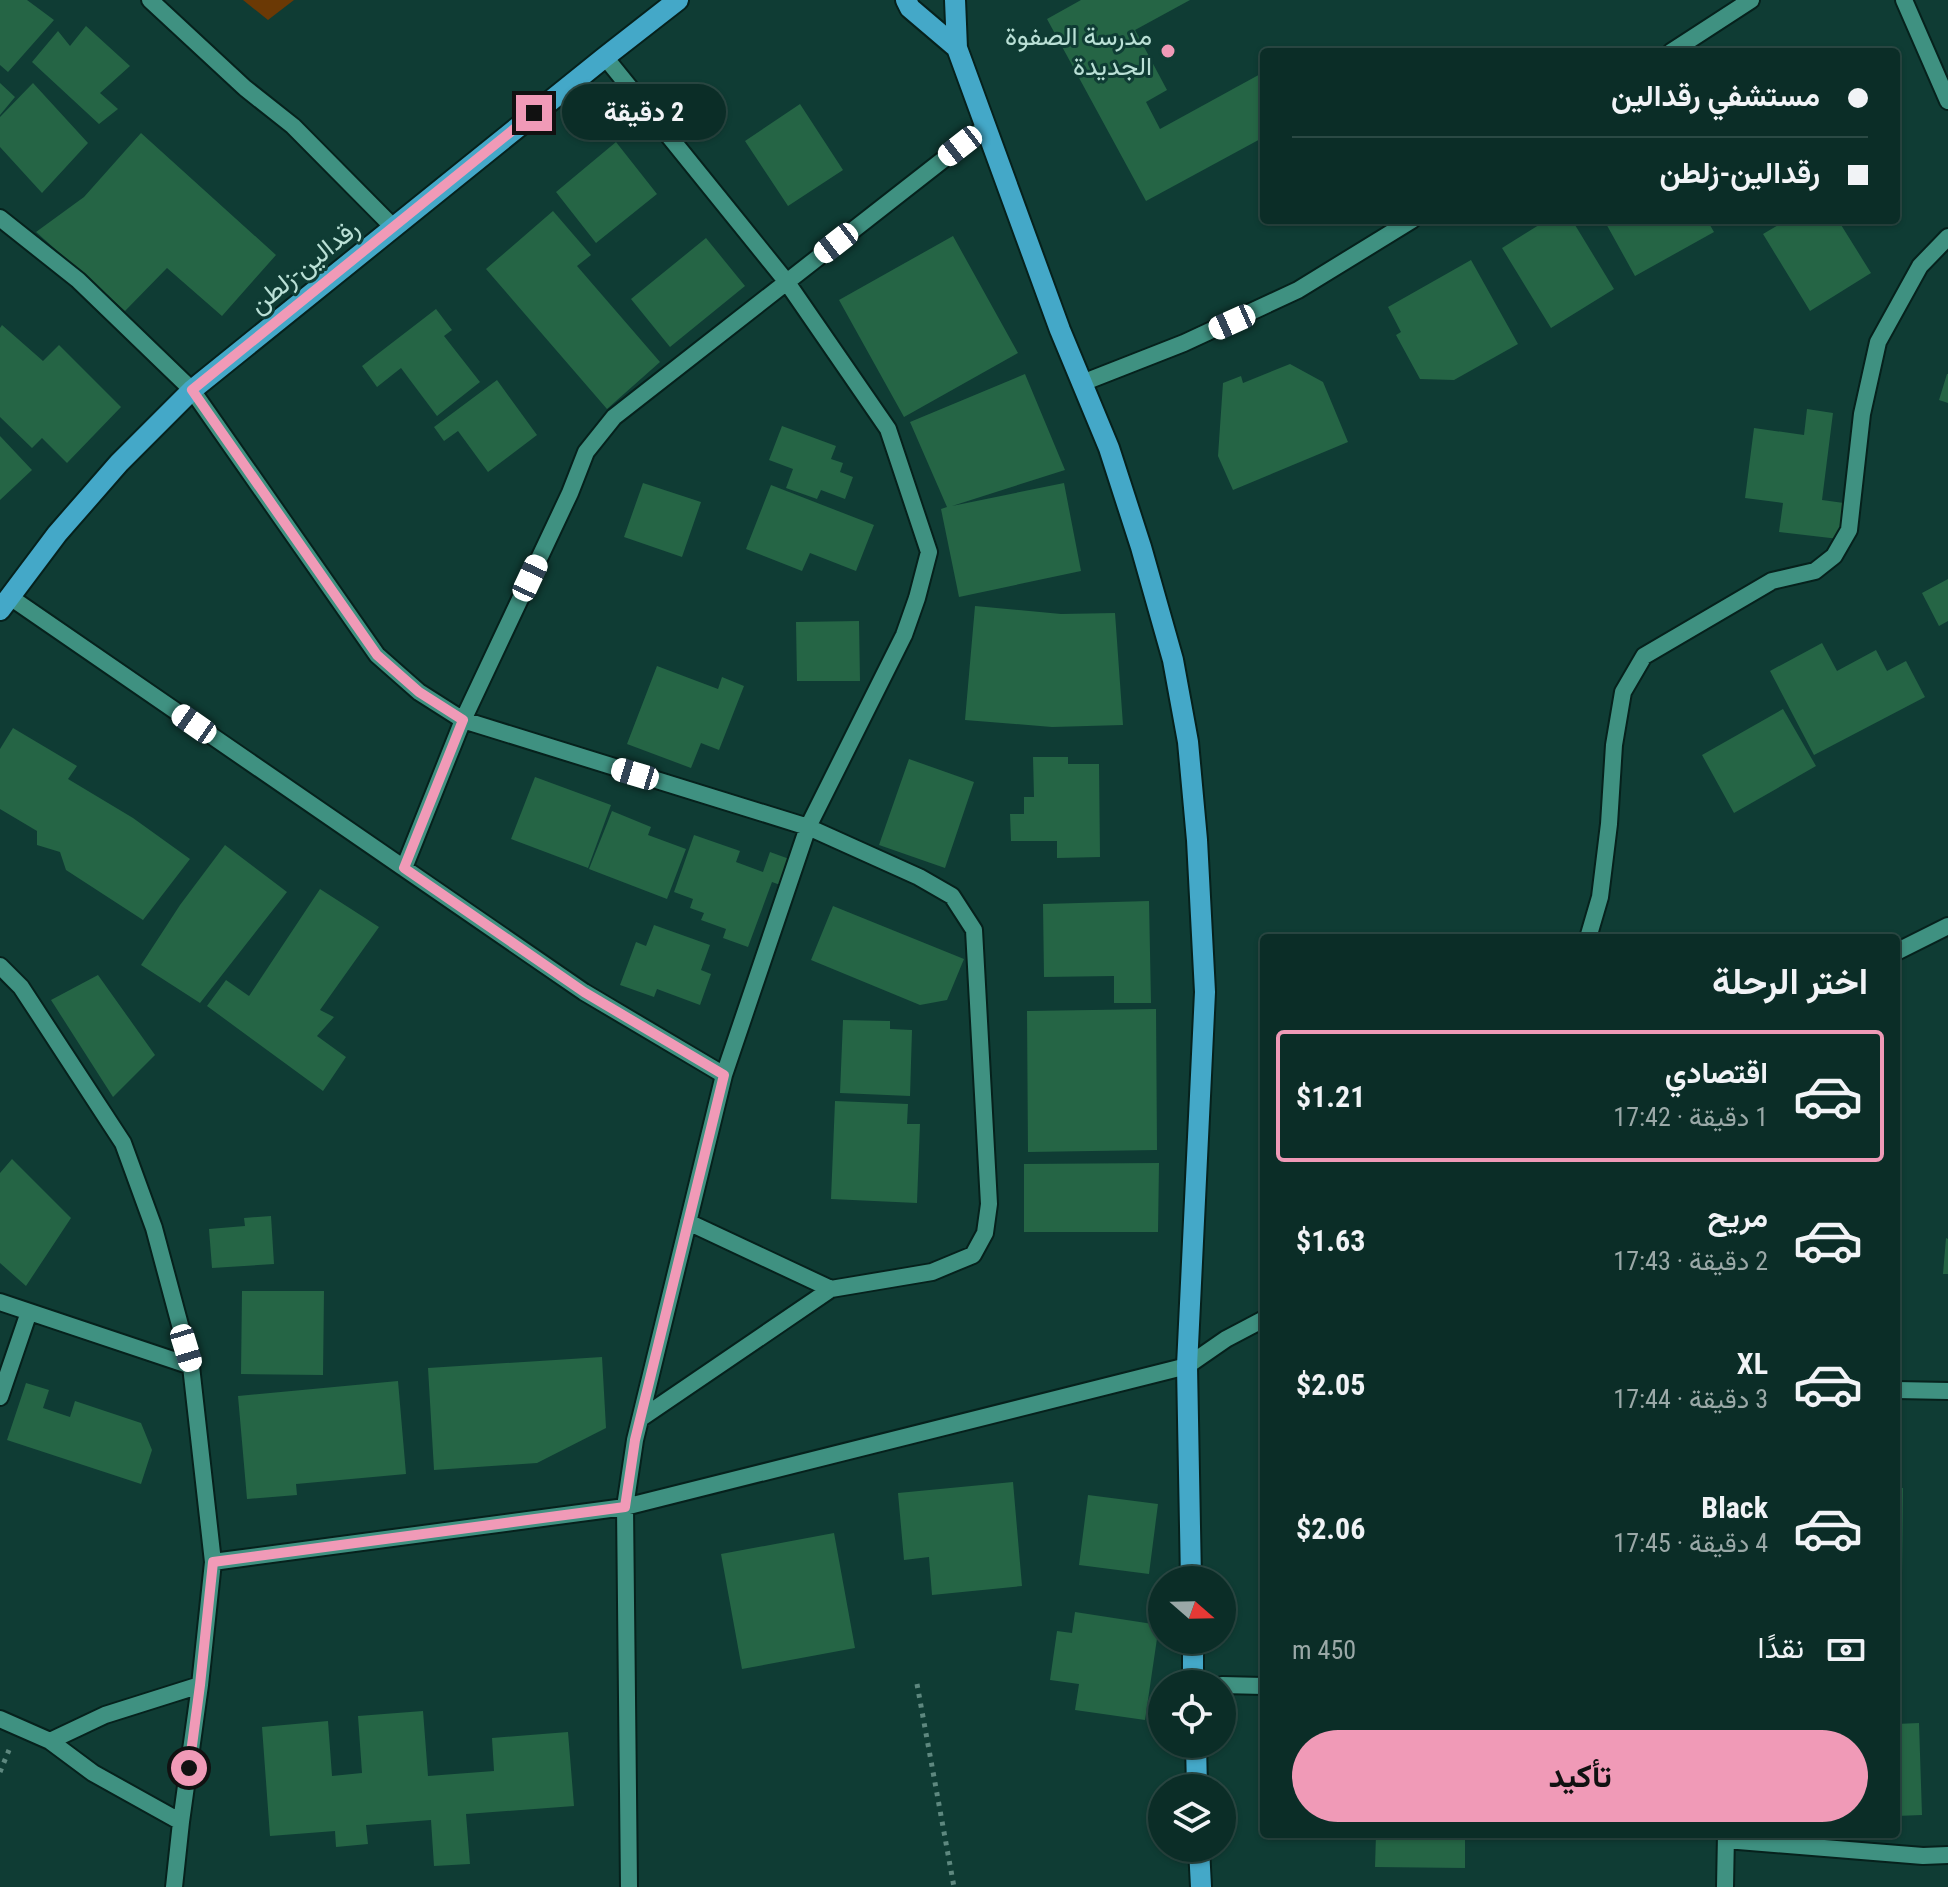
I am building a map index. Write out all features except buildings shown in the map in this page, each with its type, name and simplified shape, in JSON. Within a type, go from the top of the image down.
[{"type":"main road","name":"رقدالين-زلطن","points":[[5,604],[57,534],[109,475],[192,390],[678,0]]},
{"type":"main road","points":[[906,0],[910,8],[957,48]]},
{"type":"main road","points":[[955,0],[957,48],[1060,330],[1109,448],[1141,547],[1173,660],[1188,742],[1205,992],[1187,1366],[1191,1566]]},
{"type":"main road","points":[[1200,1862],[1201,1887]]},
{"type":"street","points":[[150,0],[245,88],[293,126],[393,227]]},
{"type":"street","points":[[1677,48],[1751,0]]},
{"type":"street","points":[[1904,0],[1948,101]]},
{"type":"street","points":[[605,57],[786,281],[888,429],[929,552],[904,635],[808,827],[724,1075],[635,1440],[625,1507],[629,1887]]},
{"type":"street","points":[[404,868],[463,720],[570,493],[586,452],[614,417],[985,127]]},
{"type":"street","points":[[0,218],[78,280],[192,390],[377,655],[419,692],[463,720],[808,827],[919,877],[952,896],[974,930],[989,1204],[985,1233],[973,1255],[932,1272],[831,1289],[640,1419]]},
{"type":"street","points":[[1082,383],[1184,343],[1298,290],[1405,224]]},
{"type":"street","points":[[1589,934],[1600,897],[1614,745],[1623,692],[1644,656],[1772,581],[1815,571],[1834,556],[1849,530],[1862,414],[1878,342],[1920,266],[1948,237]]},
{"type":"street","points":[[5,604],[404,868],[584,992],[724,1075]]},
{"type":"street","points":[[1900,950],[1948,926]]},
{"type":"street","points":[[0,966],[21,987],[123,1143],[154,1228],[191,1366],[213,1562],[174,1887]]},
{"type":"street","points":[[688,1222],[831,1289]]},
{"type":"street","points":[[0,1302],[191,1366]]},
{"type":"street","points":[[0,1397],[29,1312]]},
{"type":"street","points":[[213,1562],[625,1507],[1187,1366],[1226,1339],[1260,1321]]},
{"type":"street","points":[[1900,1390],[1948,1391]]},
{"type":"street","points":[[50,1741],[105,1715],[200,1685]]},
{"type":"street","points":[[1236,1685],[1260,1686]]},
{"type":"street","points":[[0,1719],[50,1741],[93,1773],[181,1822]]},
{"type":"street","points":[[1725,1887],[1726,1838]]},
{"type":"street","points":[[1736,1838],[1923,1856],[1948,1855]]},
{"type":"path","points":[[917,1684],[954,1887]]},
{"type":"shaded area","points":[[243,0],[294,0],[268,20]]},
{"type":"place","name":"مدرسة الصفوة الجديدة","points":[[1168,51]]},
{"type":"route","points":[[189,1768],[213,1562],[625,1507],[635,1440],[724,1075],[584,992],[404,868],[463,720],[419,692],[377,655],[192,390],[534,113]]}]
